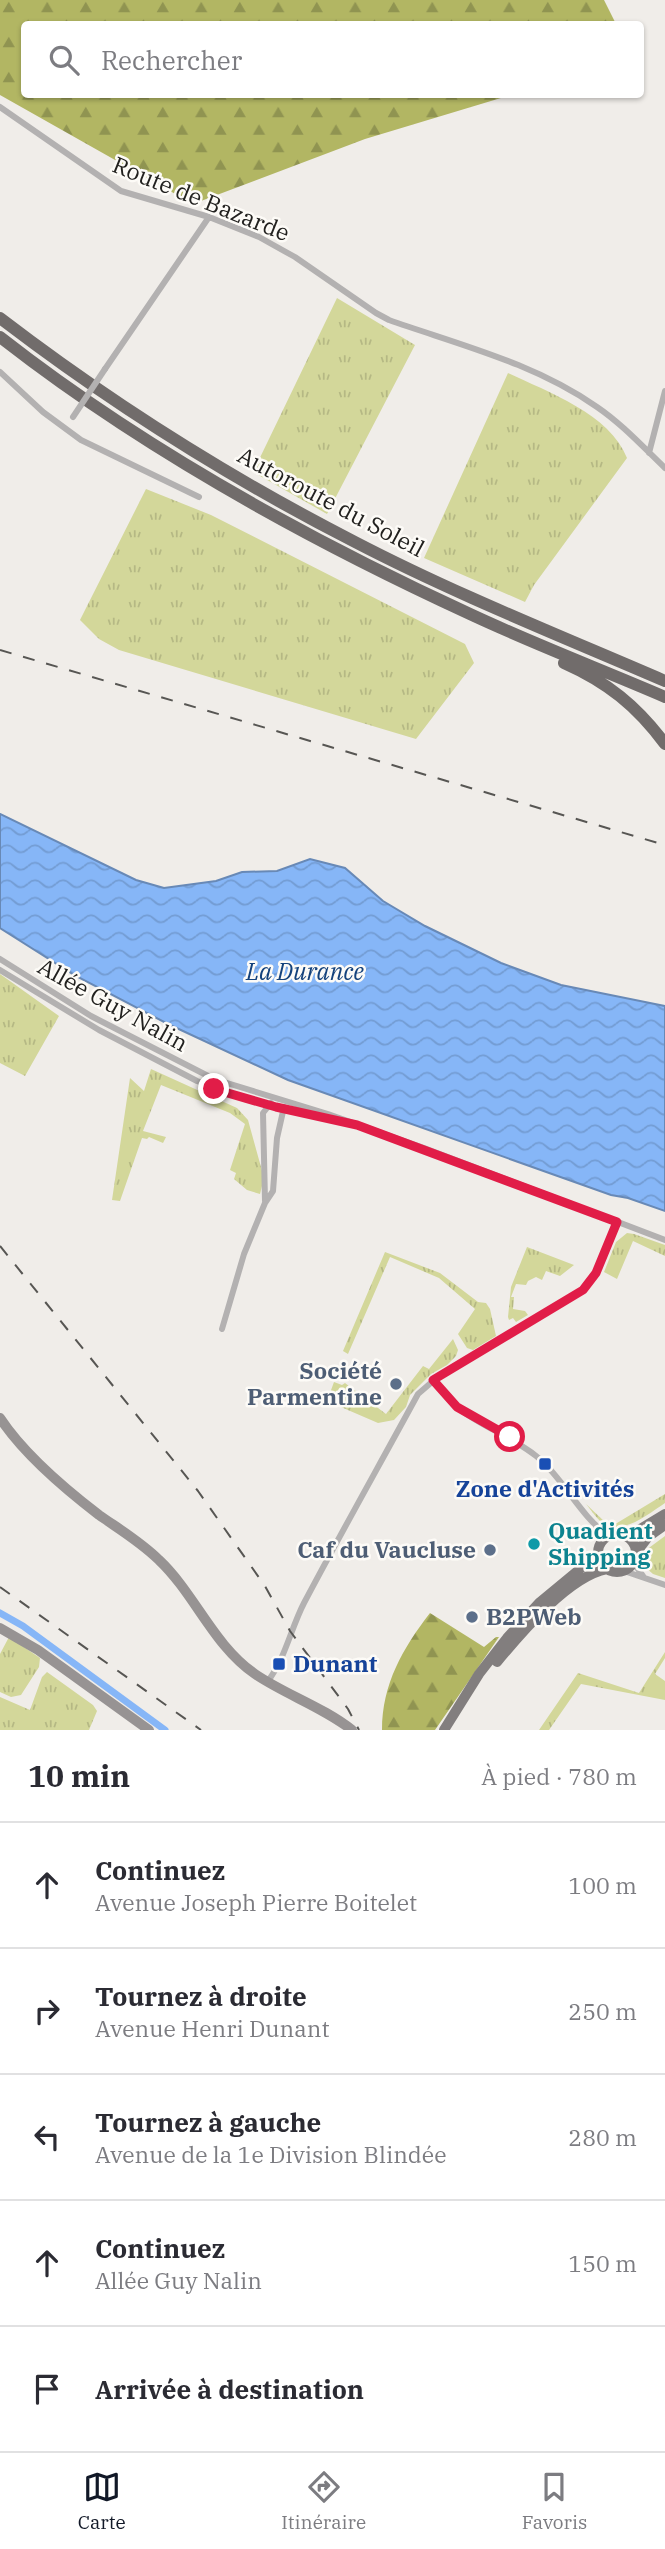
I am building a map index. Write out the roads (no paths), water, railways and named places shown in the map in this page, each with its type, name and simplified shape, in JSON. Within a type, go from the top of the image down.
[{"type":"highway","name":"Autoroute du Soleil","points":[[0,318],[53,359],[145,421],[239,478],[354,542],[465,595],[665,681]]},
{"type":"highway","name":"Autoroute du Soleil","points":[[0,337],[43,371],[95,406],[230,491],[470,615],[665,697]]},
{"type":"highway","points":[[470,615],[498,633],[578,669],[600,682],[634,706],[665,744]]},
{"type":"main road","points":[[444,1730],[479,1674],[540,1602],[603,1544],[626,1537],[665,1514]]},
{"type":"main road","points":[[603,1544],[599,1560],[607,1569],[624,1571],[648,1537],[665,1525]]},
{"type":"main road","points":[[626,1537],[632,1541],[635,1558]]},
{"type":"main road","points":[[459,1707],[515,1641],[554,1602],[589,1574],[607,1569]]},
{"type":"street","name":"Route de Bazarde","points":[[0,107],[121,191],[209,217],[259,237],[389,320],[501,358],[554,381],[600,408],[665,468]]},
{"type":"street","points":[[64,429],[209,217]]},
{"type":"street","points":[[0,372],[64,429],[81,440],[199,497]]},
{"type":"street","points":[[649,453],[665,391]]},
{"type":"street","name":"Allée Guy Nalin","points":[[0,960],[90,1016],[214,1079],[281,1103],[357,1125]]},
{"type":"street","name":"Allée Guy Nalin","points":[[0,970],[50,1002],[214,1089],[268,1105],[281,1103],[297,1112],[357,1125]]},
{"type":"street","points":[[252,1101],[263,1113]]},
{"type":"street","points":[[222,1329],[244,1254],[265,1203],[273,1191],[277,1138],[283,1118],[281,1103],[268,1105],[263,1113],[265,1203]]},
{"type":"street","points":[[283,1118],[297,1112]]},
{"type":"street","points":[[357,1125],[665,1240]]},
{"type":"street","points":[[268,1681],[279,1664],[295,1621],[337,1540],[418,1394],[433,1380],[583,1290],[596,1273],[617,1222]]},
{"type":"street","points":[[433,1380],[457,1407],[510,1437],[538,1458],[561,1481],[596,1527],[603,1544]]},
{"type":"street","points":[[0,1418],[9,1432],[36,1459],[98,1514],[160,1560],[220,1642],[237,1659],[268,1681],[341,1721],[352,1730]]},
{"type":"street","points":[[596,1527],[603,1544]]},
{"type":"street","points":[[635,1558],[644,1578]]},
{"type":"street","points":[[624,1571],[665,1585]]},
{"type":"street","points":[[0,1628],[38,1650],[149,1730]]},
{"type":"water","name":"La Durance","points":[[0,814],[136,880],[164,888],[216,881],[242,872],[277,871],[310,859],[345,868],[383,901],[425,926],[501,963],[561,985],[665,1006],[665,1211],[611,1195],[288,1080],[168,1024],[74,975],[0,928]]},
{"type":"waterway","points":[[0,1613],[23,1626],[165,1730]]},
{"type":"railway","points":[[0,650],[665,845]]},
{"type":"railway","points":[[0,1246],[198,1491],[265,1586],[290,1631],[348,1709],[359,1730]]},
{"type":"railway","points":[[0,1587],[201,1730]]},
{"type":"place","name":"Société Parmentine","points":[[396,1384]]},
{"type":"place","name":"Zone d'Activités","points":[[545,1464]]},
{"type":"place","name":"Quadient Shipping","points":[[534,1544]]},
{"type":"place","name":"Caf du Vaucluse","points":[[490,1550]]},
{"type":"place","name":"B2PWeb","points":[[472,1617]]},
{"type":"place","name":"Dunant","points":[[279,1664]]}]
